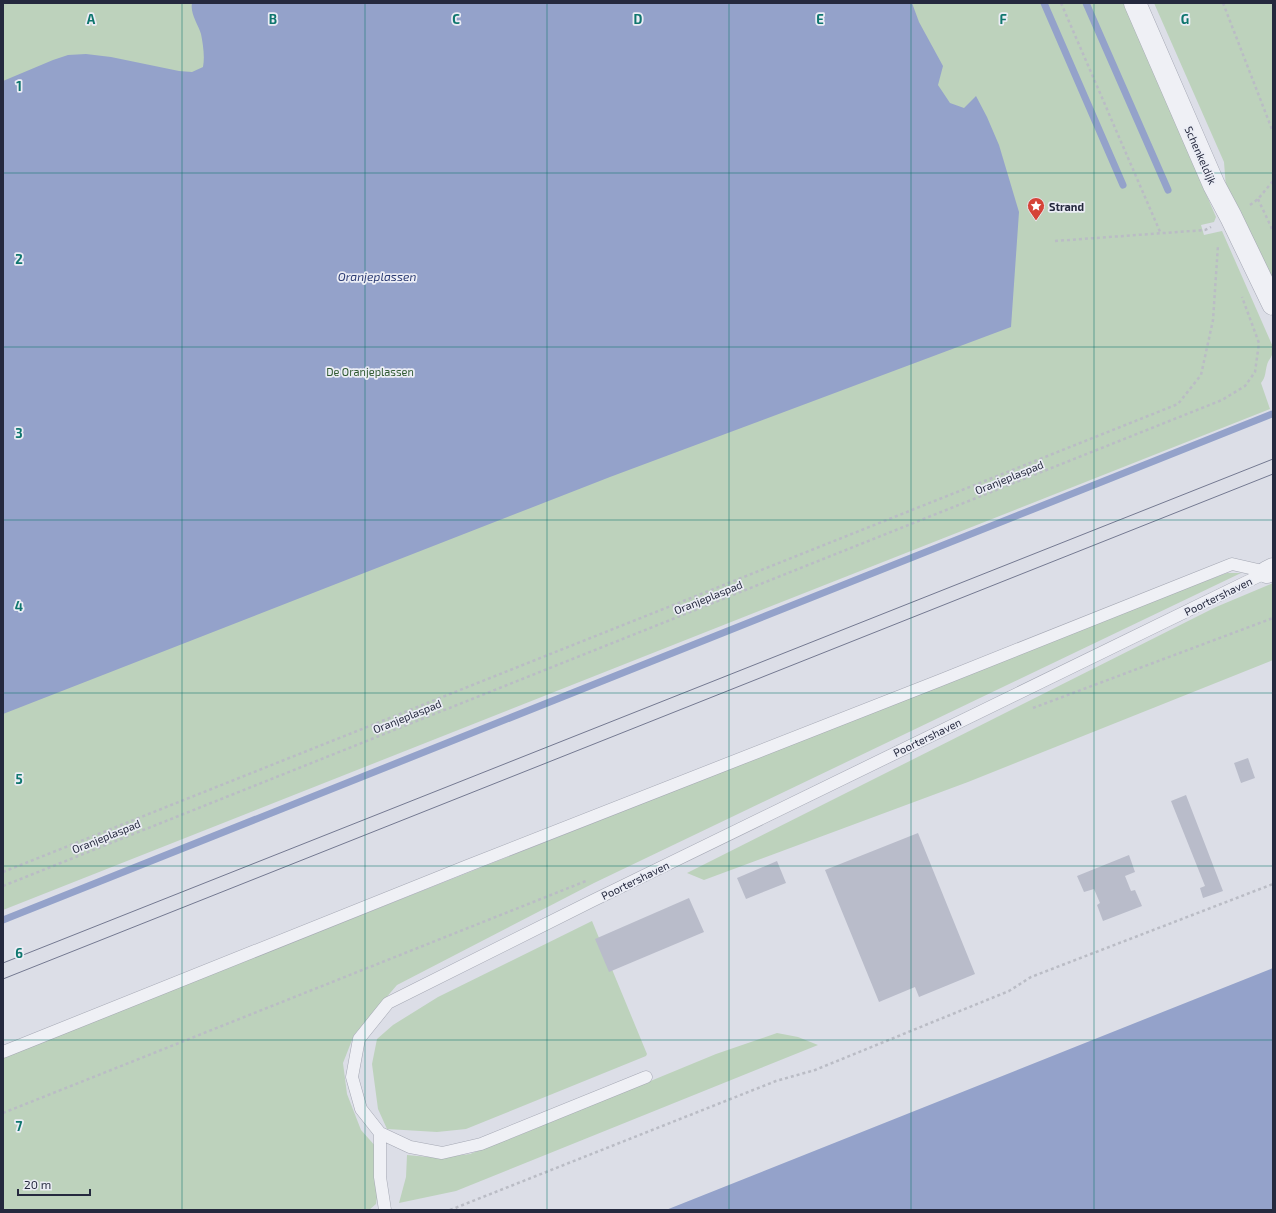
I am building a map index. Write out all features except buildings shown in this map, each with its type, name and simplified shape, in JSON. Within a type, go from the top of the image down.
[{"type":"street","name":"Schenkeldijk","points":[[1135,3],[1214,185],[1273,304]]},
{"type":"lane","points":[[3,1052],[460,869],[1232,564],[1270,571]]},
{"type":"lane","name":"Poortershaven","points":[[646,1077],[481,1144],[442,1153],[410,1147],[380,1133],[361,1110],[352,1077],[359,1039],[388,1003],[592,901],[1270,571]]},
{"type":"lane","points":[[380,1133],[380,1177],[385,1210]]},
{"type":"path","points":[[1061,3],[1161,234]]},
{"type":"path","points":[[1223,3],[1273,132]]},
{"type":"path","points":[[1273,181],[1258,200],[1273,231]]},
{"type":"path","points":[[1055,242],[1205,230],[1231,217]]},
{"type":"path","points":[[3,872],[1178,404],[1201,375],[1213,320],[1218,237],[1231,217]]},
{"type":"path","name":"Oranjeplaspad","points":[[3,886],[1222,400],[1244,386],[1255,372],[1260,343],[1240,294]]},
{"type":"path","points":[[450,1210],[776,1081],[815,1070],[1009,991],[1031,977],[1273,884]]},
{"type":"green space","name":"Oranjeplassen","points":[[3,3],[1124,3],[1216,217],[1214,222],[1201,225],[1204,235],[1222,231],[1273,347],[1272,356],[1268,362],[1265,377],[1261,383],[1270,409],[3,910]]},
{"type":"green space","points":[[1154,3],[1273,3],[1273,293],[1226,188],[1224,162]]},
{"type":"green space","points":[[1227,573],[1241,573],[594,883],[397,985],[354,1035],[343,1063],[347,1094],[361,1130],[377,1148],[379,1184],[376,1204],[369,1210],[3,1210],[3,1057]]},
{"type":"green space","points":[[1273,583],[1273,660],[968,782],[704,880],[687,873],[1216,607]]},
{"type":"green space","points":[[592,921],[647,1054],[646,1056],[466,1129],[437,1132],[387,1129],[378,1109],[372,1064],[377,1039],[393,1025],[438,997]]},
{"type":"green space","points":[[777,1033],[798,1037],[818,1045],[456,1191],[399,1203],[406,1177],[407,1155],[439,1158],[470,1154],[716,1054]]},
{"type":"water","name":"Oranjeplassen","points":[[192,3],[912,3],[919,22],[943,66],[938,85],[950,103],[964,108],[976,96],[999,145],[1019,212],[1011,327],[610,477],[3,714],[3,81],[68,55],[86,54],[111,57],[179,71],[192,72],[203,67],[204,59],[201,34],[193,15]]},
{"type":"water","points":[[1273,968],[1273,1210],[666,1210]]},
{"type":"waterway","points":[[1044,3],[1123,185]]},
{"type":"waterway","points":[[1086,3],[1168,190]]},
{"type":"waterway","points":[[3,920],[1272,414]]},
{"type":"tram line","points":[[3,963],[1273,459]]},
{"type":"tram line","points":[[3,979],[1273,474]]},
{"type":"place","name":"Strand","points":[[1036,221]]},
{"type":"park label","name":"De Oranjeplassen","points":[[370,371]]}]
